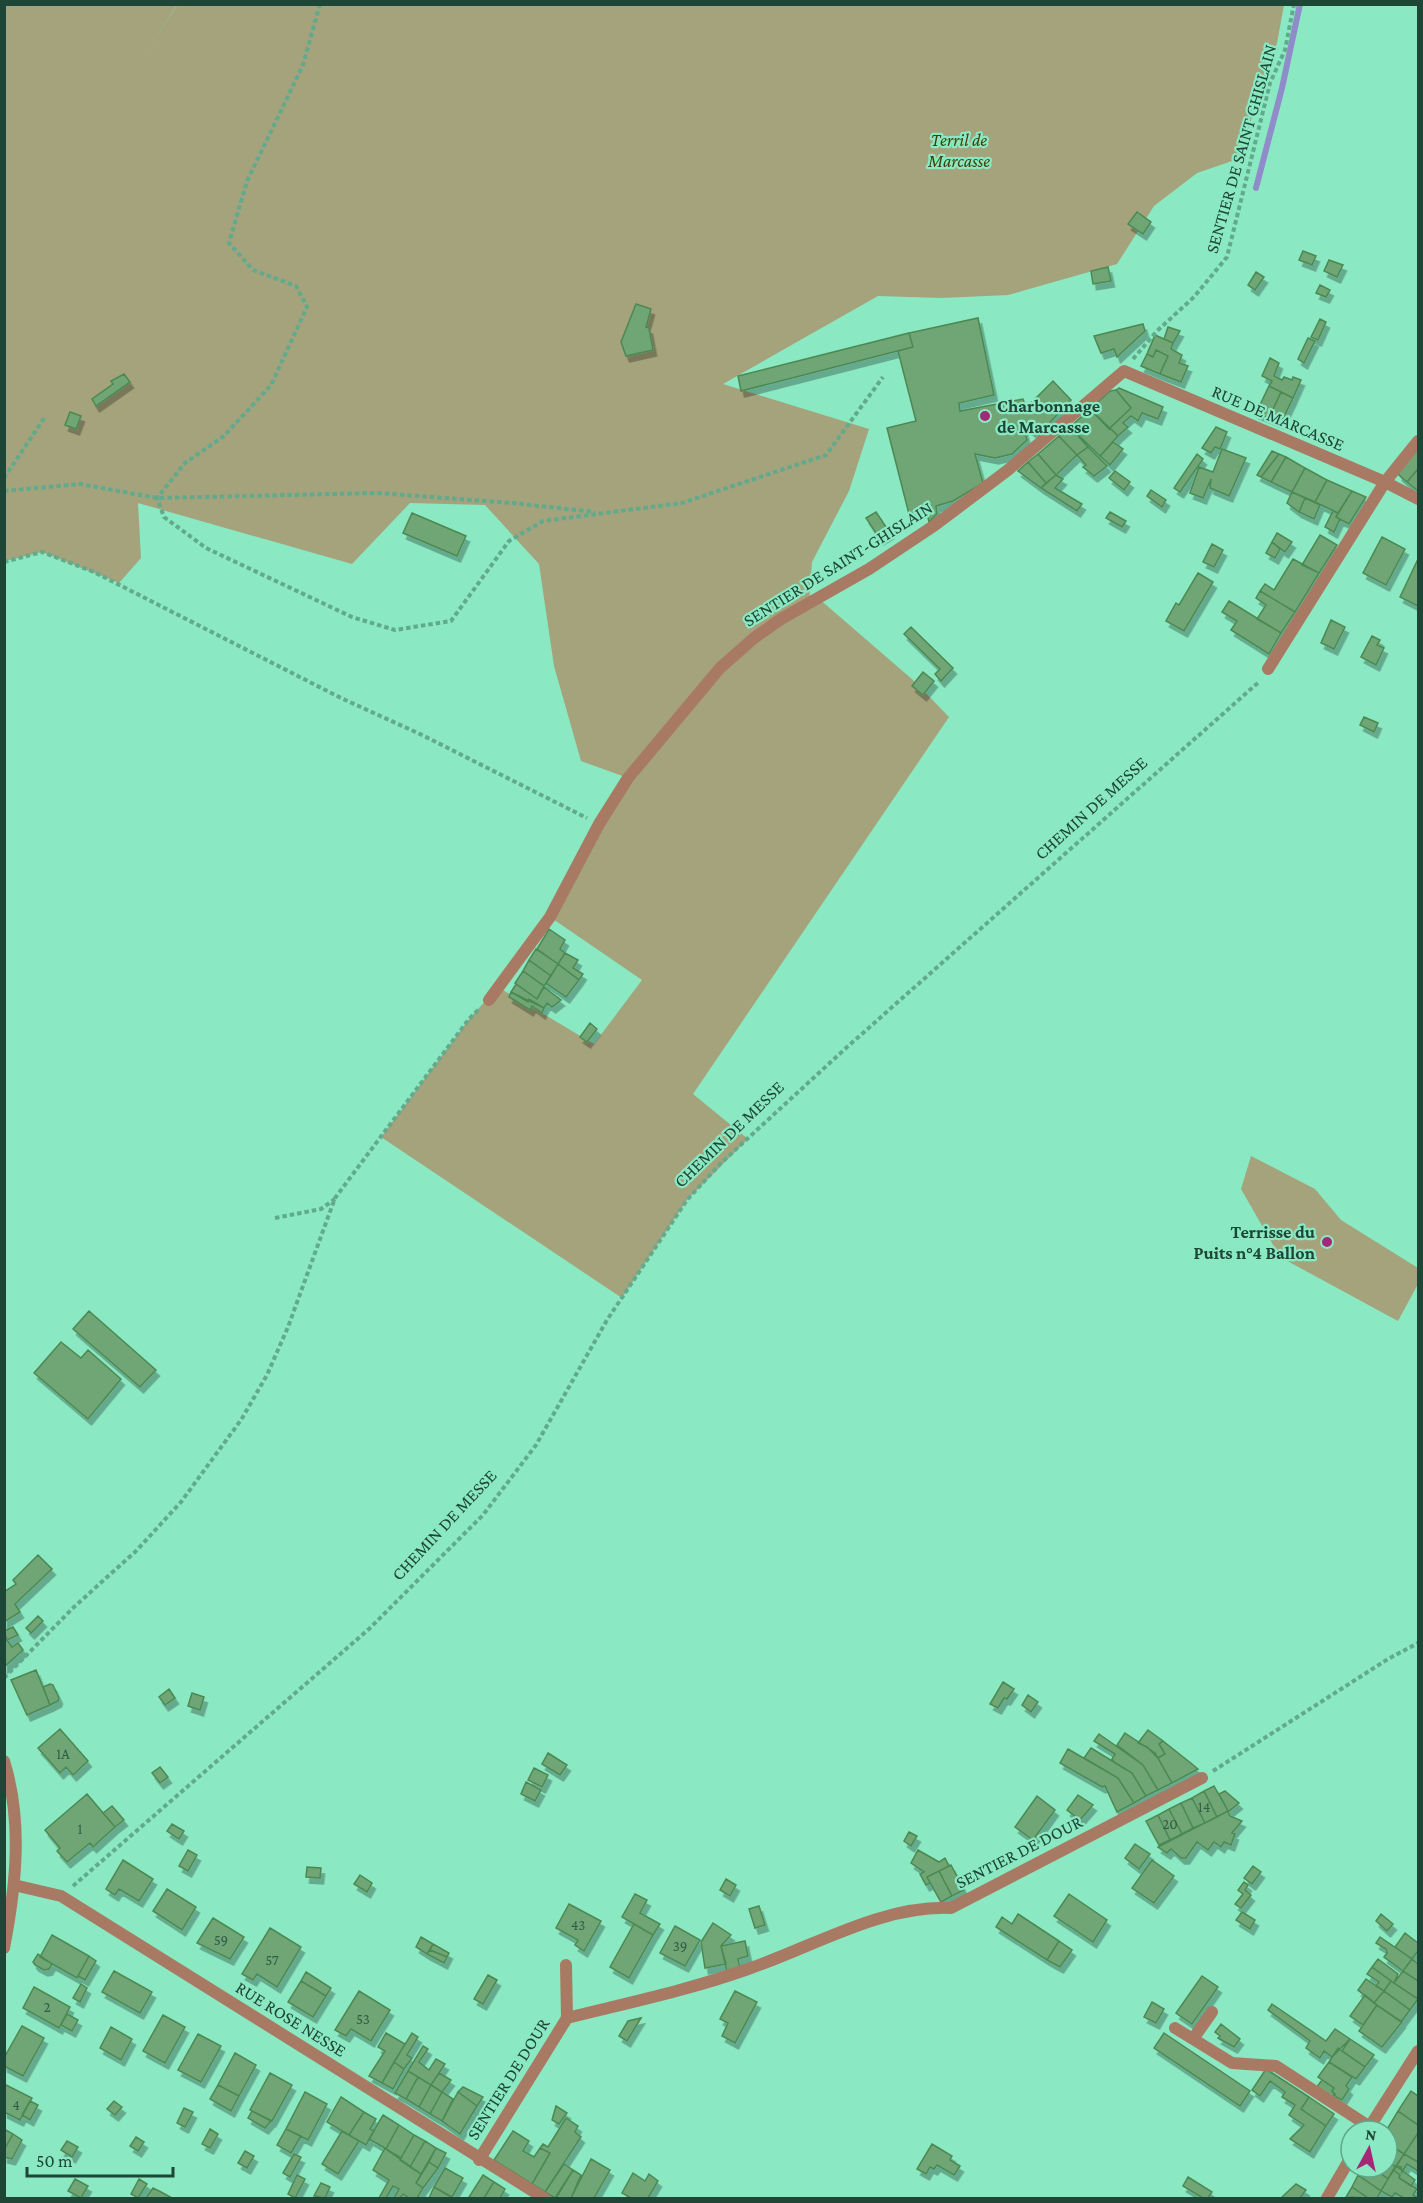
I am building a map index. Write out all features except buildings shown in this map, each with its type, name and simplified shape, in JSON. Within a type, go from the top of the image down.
[{"type":"street","name":"RUE DE MARCASSE","points":[[1124,371],[1385,482],[1419,499]]},
{"type":"street","name":"SENTIER DE SAINT-GHISLAIN","points":[[489,1000],[550,917],[599,824],[635,770],[720,668],[754,638],[869,569],[935,525],[1008,470],[1124,371]]},
{"type":"street","points":[[1268,669],[1385,482],[1419,441]]},
{"type":"street","points":[[4,1761],[13,1790],[16,1853],[14,1885],[4,1948]]},
{"type":"street","name":"SENTIER DE DOUR","points":[[567,2018],[723,1978],[791,1955],[854,1927],[929,1907],[951,1908],[1202,1778]]},
{"type":"street","points":[[4,1860],[16,1853]]},
{"type":"street","name":"RUE ROSE NESSE","points":[[14,1885],[61,1896],[544,2199]]},
{"type":"street","name":"SENTIER DE DOUR","points":[[479,2160],[567,2018],[566,1965]]},
{"type":"street","points":[[1193,2038],[1212,2012]]},
{"type":"street","points":[[1175,2028],[1232,2062],[1276,2066],[1353,2119]]},
{"type":"street","points":[[1375,2119],[1419,2051]]},
{"type":"street","points":[[1327,2199],[1339,2178]]},
{"type":"path","points":[[157,498],[185,463],[224,436],[271,385],[308,307],[296,286],[253,270],[229,243],[248,180],[303,65],[320,4]]},
{"type":"path","name":"SENTIER DE SAINT GHISLAIN","points":[[1124,371],[1157,331],[1194,297],[1227,257],[1270,83],[1285,50],[1294,4]]},
{"type":"path","points":[[157,498],[164,517],[206,548],[352,617],[395,630],[452,621],[509,541],[543,521],[682,503],[826,455],[883,377]]},
{"type":"path","points":[[4,478],[45,417]]},
{"type":"path","points":[[4,491],[80,484],[157,498],[378,493],[512,503],[603,513]]},
{"type":"path","points":[[4,562],[42,552],[94,572],[341,698],[422,735],[599,824]]},
{"type":"path","name":"CHEMIN DE MESSE","points":[[61,1896],[352,1644],[483,1515],[536,1445],[607,1320],[687,1200],[721,1163],[846,1047],[1257,685],[1268,669]]},
{"type":"path","points":[[275,1218],[321,1209],[335,1198],[469,1019],[489,1000]]},
{"type":"path","points":[[4,1678],[181,1502],[241,1420],[267,1375],[288,1327],[335,1198]]},
{"type":"path","points":[[1202,1778],[1388,1659],[1419,1643]]},
{"type":"green space","name":"Terril de Marcasse","points":[[178,4],[1284,5],[1277,43],[1238,159],[1197,173],[1154,206],[1117,264],[1008,295],[941,298],[878,296],[723,384],[869,429],[849,491],[812,562],[809,603],[818,598],[913,680],[949,717],[693,1094],[748,1139],[687,1200],[622,1298],[381,1137],[469,1019],[498,987],[594,1044],[642,980],[550,917],[628,778],[581,761],[554,666],[539,564],[485,505],[410,503],[352,564],[138,503],[141,558],[119,583],[42,552],[5,561],[4,5],[177,5],[147,51]]},
{"type":"green space","points":[[1251,1156],[1315,1189],[1341,1220],[1418,1268],[1418,1284],[1398,1321],[1280,1257],[1241,1189]]},
{"type":"waterway","points":[[1256,188],[1282,88],[1300,4]]},
{"type":"place","name":"Charbonnage de Marcasse","points":[[985,416]]},
{"type":"place","name":"Terrisse du Puits n°4 Ballon","points":[[1327,1242]]}]
